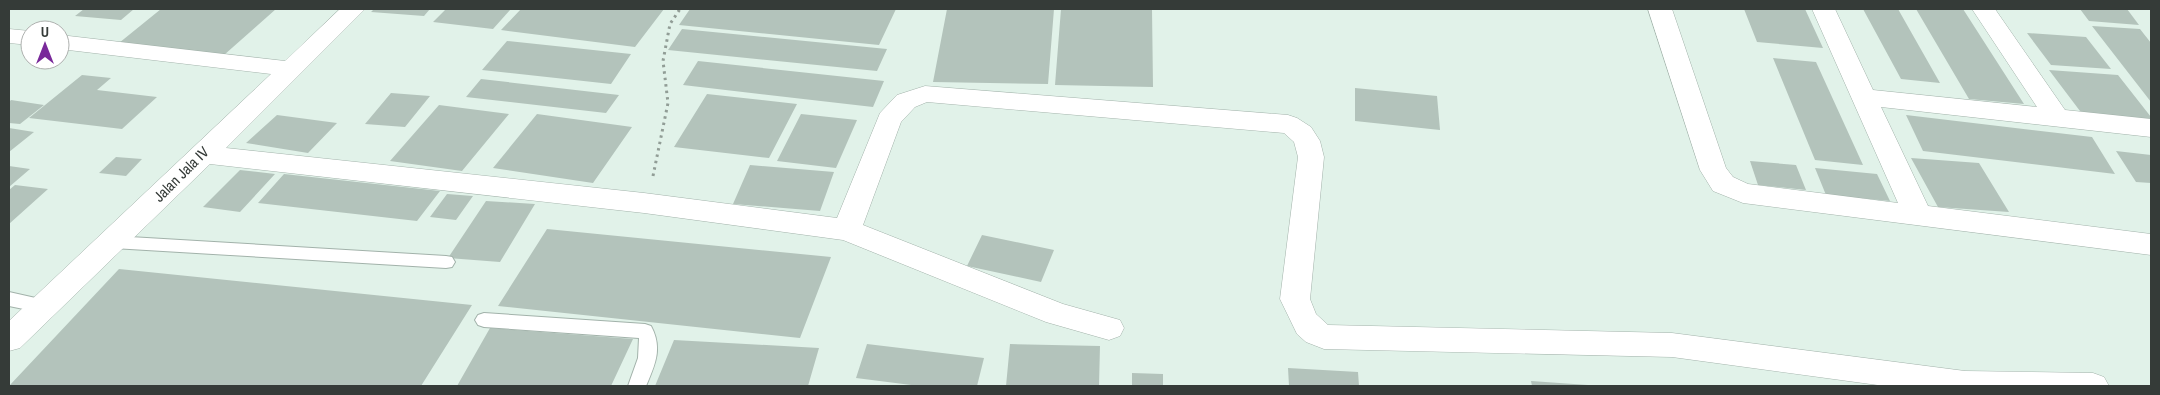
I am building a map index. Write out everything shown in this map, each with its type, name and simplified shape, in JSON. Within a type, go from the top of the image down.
[{"type":"street","name":"Jalan Jala IV","points":[[9,339],[113,242],[353,9]]},
{"type":"street","points":[[1660,9],[1713,170],[1723,184],[1743,192],[1918,216],[2151,244]]},
{"type":"street","points":[[1824,9],[1918,216]]},
{"type":"street","points":[[1984,9],[2057,118]]},
{"type":"street","points":[[70,43],[290,69]]},
{"type":"street","points":[[847,230],[890,119],[906,102],[925,94],[1288,124],[1297,128],[1305,136],[1311,157],[1295,299],[1303,320],[1310,330],[1324,337],[1672,345],[1965,384],[2093,386]]},
{"type":"street","points":[[1864,97],[2151,128]]},
{"type":"street","points":[[202,154],[644,203],[847,230],[1058,314],[1109,328]]},
{"type":"lane","points":[[113,242],[446,262]]},
{"type":"lane","points":[[9,299],[43,306]]},
{"type":"lane","points":[[484,320],[645,330],[649,337],[650,346],[637,386]]},
{"type":"path","points":[[644,203],[657,167],[668,103],[663,61],[670,24],[680,9]]},
{"type":"building","points":[[84,9],[134,9],[121,20],[75,16]]},
{"type":"building","points":[[161,9],[276,9],[224,55],[119,43]]},
{"type":"building","points":[[374,9],[430,9],[424,16],[371,12]]},
{"type":"building","points":[[446,9],[510,10],[493,29],[433,22]]},
{"type":"building","points":[[521,9],[664,9],[635,47],[501,30]]},
{"type":"building","points":[[690,9],[896,9],[879,45],[679,25]]},
{"type":"building","points":[[947,9],[1054,9],[1048,84],[933,82]]},
{"type":"building","points":[[1061,9],[1152,9],[1153,87],[1055,85]]},
{"type":"building","points":[[1744,9],[1805,9],[1823,48],[1757,42]]},
{"type":"building","points":[[1863,9],[1898,9],[1940,83],[1901,79]]},
{"type":"building","points":[[1916,9],[1963,9],[2024,104],[1969,99]]},
{"type":"building","points":[[2080,9],[2127,9],[2139,25],[2089,21]]},
{"type":"building","points":[[2092,26],[2140,29],[2151,43],[2151,102]]},
{"type":"building","points":[[682,29],[887,49],[877,71],[668,50]]},
{"type":"building","points":[[2027,33],[2086,37],[2111,69],[2051,65]]},
{"type":"building","points":[[507,41],[631,54],[611,84],[482,70]]},
{"type":"building","points":[[1773,58],[1816,62],[1863,165],[1815,160]]},
{"type":"building","points":[[698,61],[884,81],[873,107],[683,85]]},
{"type":"building","points":[[2049,70],[2118,75],[2151,117],[2151,120],[2083,115]]},
{"type":"building","points":[[82,75],[111,78],[97,90],[157,97],[122,129],[29,118]]},
{"type":"building","points":[[481,79],[619,95],[606,113],[466,97]]},
{"type":"building","points":[[1355,88],[1437,96],[1440,130],[1355,121]]},
{"type":"building","points":[[391,93],[430,96],[405,127],[365,124]]},
{"type":"building","points":[[707,94],[797,104],[769,158],[674,147]]},
{"type":"building","points":[[11,100],[44,105],[20,124],[9,123],[9,102]]},
{"type":"building","points":[[439,105],[509,114],[462,171],[390,161]]},
{"type":"building","points":[[537,114],[632,127],[593,183],[493,168]]},
{"type":"building","points":[[801,114],[857,120],[836,168],[777,161]]},
{"type":"building","points":[[277,115],[337,123],[308,153],[246,143]]},
{"type":"building","points":[[1906,115],[2092,137],[2115,174],[1923,151]]},
{"type":"building","points":[[9,128],[34,132],[9,152]]},
{"type":"building","points":[[2116,151],[2151,155],[2151,183],[2136,182]]},
{"type":"building","points":[[116,157],[142,159],[126,176],[99,173]]},
{"type":"building","points":[[1911,158],[1979,163],[2009,212],[1938,207]]},
{"type":"building","points":[[1750,161],[1796,165],[1806,190],[1758,185]]},
{"type":"building","points":[[750,165],[834,172],[820,211],[733,204]]},
{"type":"building","points":[[9,166],[30,169],[9,187]]},
{"type":"building","points":[[1815,168],[1877,174],[1890,201],[1826,195]]},
{"type":"building","points":[[240,170],[275,174],[240,212],[203,207]]},
{"type":"building","points":[[284,174],[440,191],[417,221],[258,203]]},
{"type":"building","points":[[15,185],[48,189],[9,224],[9,190]]},
{"type":"building","points":[[447,194],[473,196],[456,220],[430,217]]},
{"type":"building","points":[[486,201],[535,204],[500,262],[448,258]]},
{"type":"building","points":[[547,229],[831,257],[800,338],[498,306]]},
{"type":"building","points":[[982,235],[1054,250],[1041,282],[967,266]]},
{"type":"building","points":[[119,269],[472,305],[421,386],[9,386]]},
{"type":"building","points":[[490,328],[633,339],[611,386],[457,386]]},
{"type":"building","points":[[674,340],[819,348],[808,386],[655,386]]},
{"type":"building","points":[[867,344],[984,358],[977,386],[919,386],[856,378]]},
{"type":"building","points":[[1010,344],[1100,346],[1099,386],[1006,386]]},
{"type":"building","points":[[1288,368],[1358,372],[1359,386],[1289,386]]},
{"type":"building","points":[[1132,373],[1163,374],[1163,386],[1132,386]]},
{"type":"building","points":[[1531,381],[1588,385],[1588,386],[1532,386]]}]
